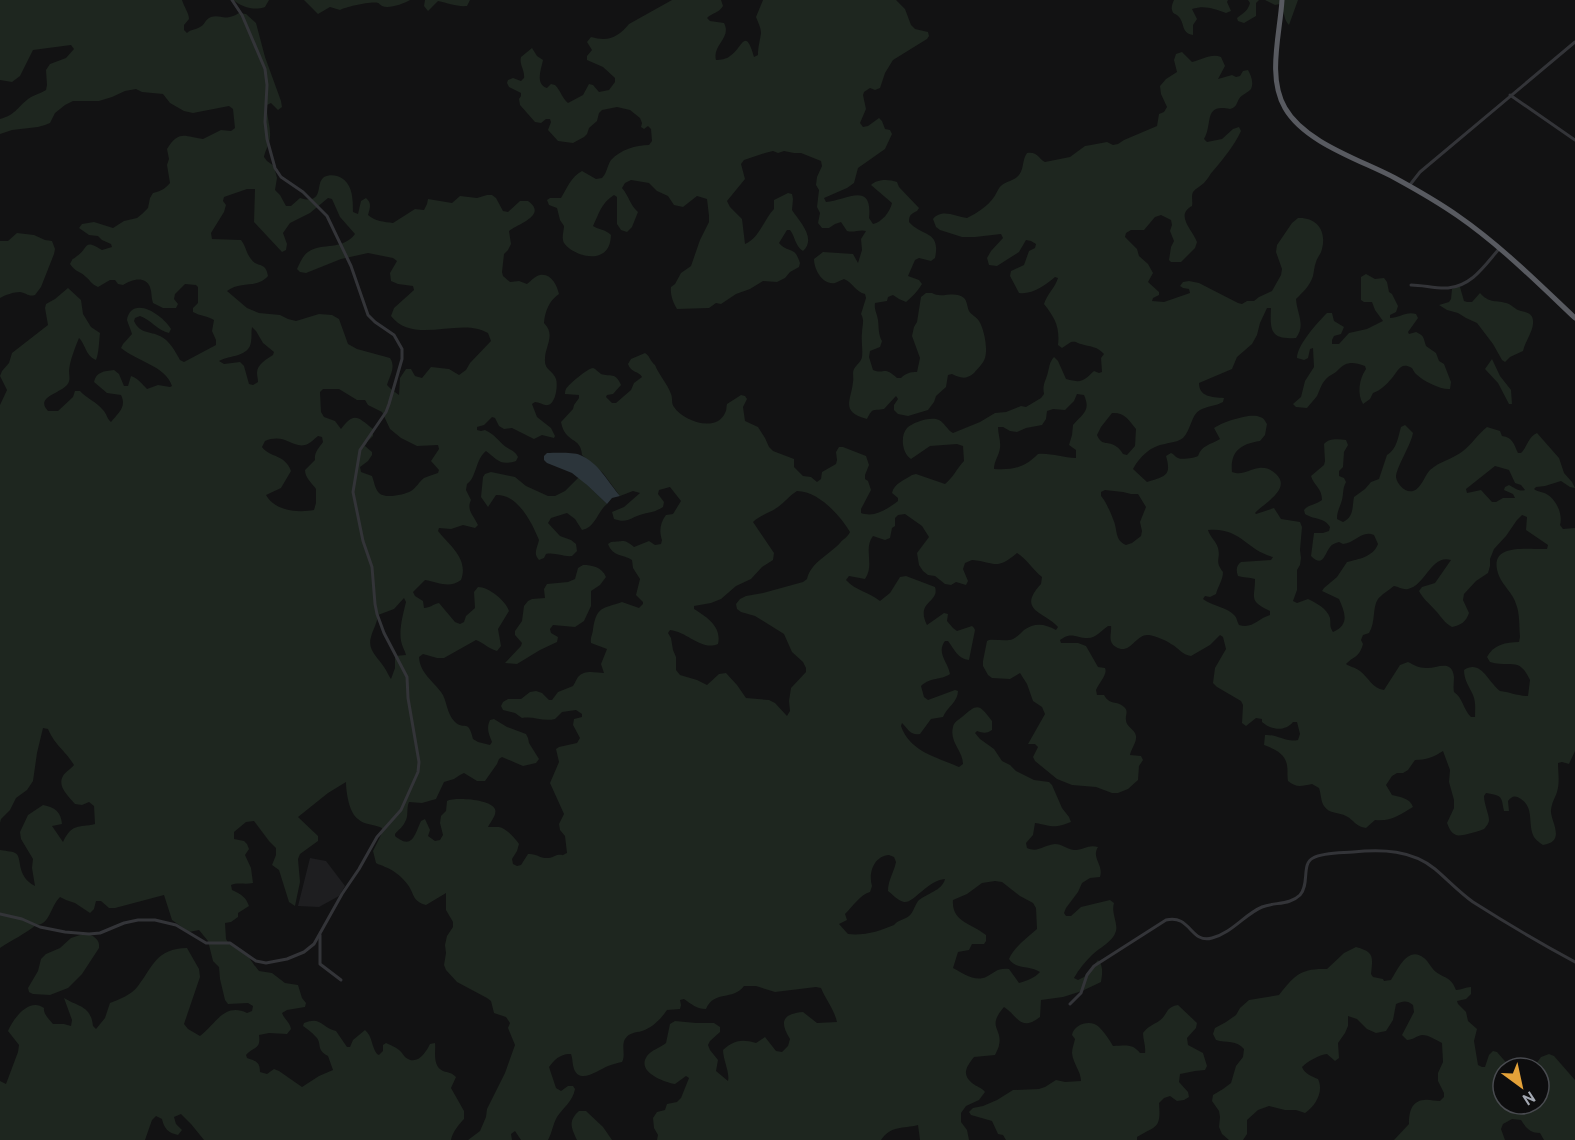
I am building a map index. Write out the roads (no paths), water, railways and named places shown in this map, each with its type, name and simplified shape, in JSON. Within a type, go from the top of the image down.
[{"type":"highway","points":[[1282,0],[1276,71],[1283,104],[1300,127],[1320,141],[1409,186],[1461,218],[1575,318]]},
{"type":"street","points":[[0,914],[22,919],[40,927],[89,934],[100,933],[138,920],[155,920],[176,925],[206,943],[230,943],[251,959],[266,963],[287,959],[304,952],[314,944],[372,845],[401,810],[419,767],[407,677],[379,620],[375,604],[372,567],[363,541],[353,492],[360,450],[389,404],[402,359],[402,349],[394,334],[368,315],[351,267],[327,216],[303,192],[281,177],[275,168],[267,140],[264,113],[267,85],[265,69],[242,15],[232,0]]},
{"type":"street","points":[[1409,186],[1420,172],[1575,42]]},
{"type":"street","points":[[1510,95],[1575,140]]},
{"type":"street","points":[[1411,285],[1444,288],[1460,286],[1474,277],[1499,249]]},
{"type":"street","points":[[1070,1004],[1081,993],[1087,975],[1094,966],[1166,920],[1181,920],[1193,934],[1200,938],[1215,937],[1257,909],[1297,898],[1305,887],[1307,863],[1311,859],[1322,855],[1360,851],[1391,851],[1428,864],[1472,901],[1517,930],[1575,962]]},
{"type":"street","points":[[320,933],[320,964],[341,980]]}]
